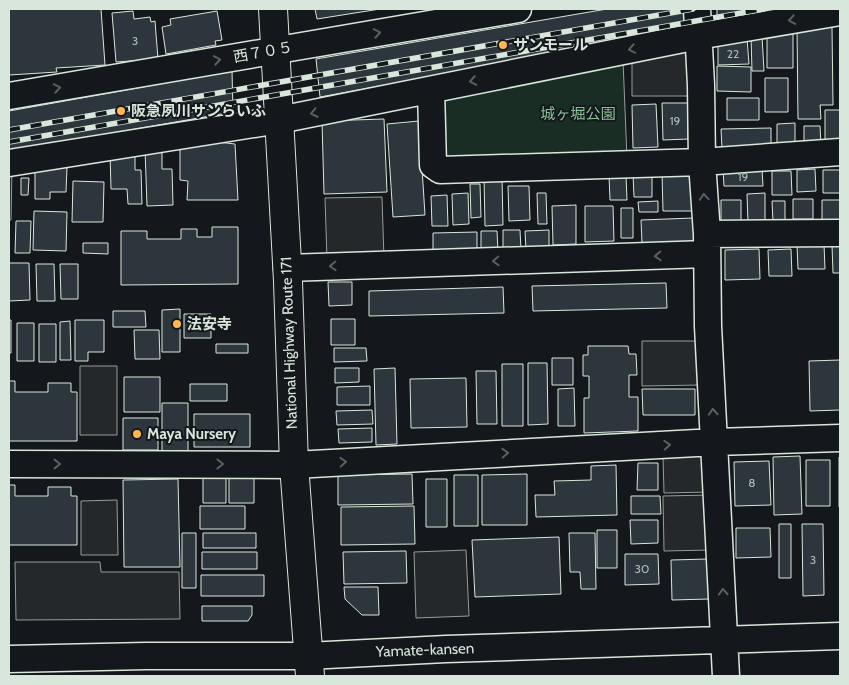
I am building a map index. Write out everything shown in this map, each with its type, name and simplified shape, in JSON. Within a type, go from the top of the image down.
[{"type":"highway","name":"National Highway Route 171","points":[[273,9],[287,268],[294,464],[309,666]]},
{"type":"street","points":[[697,9],[702,162],[707,244],[708,326],[726,676]]},
{"type":"street","name":"西７０５","points":[[9,96],[502,10]]},
{"type":"street","points":[[9,163],[279,120],[698,36],[840,12]]},
{"type":"street","points":[[431,90],[433,165],[440,170],[702,162],[840,152]]},
{"type":"street","points":[[287,268],[707,244],[840,233]]},
{"type":"street","points":[[9,464],[294,464],[715,442],[840,438]]},
{"type":"street","name":"Yamate-kansen","points":[[9,658],[146,656],[309,666],[446,649],[840,636]]},
{"type":"green space","name":"城ヶ堀公園","points":[[623,60],[627,159],[461,164],[442,155],[440,104],[452,89]]},
{"type":"shaded area","points":[[686,52],[691,58],[692,96],[632,96],[632,63]]},
{"type":"shaded area","points":[[9,170],[12,170],[11,220],[9,220]]},
{"type":"shaded area","points":[[382,197],[384,259],[327,260],[325,198]]},
{"type":"shaded area","points":[[642,341],[700,341],[700,385],[642,386]]},
{"type":"shaded area","points":[[80,366],[117,366],[117,435],[80,435]]},
{"type":"shaded area","points":[[663,456],[709,456],[710,492],[664,493]]},
{"type":"shaded area","points":[[711,495],[712,550],[664,551],[663,496]]},
{"type":"shaded area","points":[[117,500],[118,555],[81,555],[81,501]]},
{"type":"shaded area","points":[[466,550],[469,616],[416,618],[414,552]]},
{"type":"shaded area","points":[[15,562],[100,562],[101,572],[179,572],[180,619],[16,620]]},
{"type":"building","points":[[9,9],[101,9],[105,65],[56,68],[57,72],[9,75]]},
{"type":"building","points":[[315,9],[380,9],[317,19]]},
{"type":"building","name":"サンモール","points":[[607,9],[683,9],[685,30],[320,97],[316,59]]},
{"type":"building","points":[[717,9],[810,9],[717,25]]},
{"type":"building","points":[[133,11],[134,19],[150,17],[151,22],[155,21],[158,59],[116,62],[112,13]]},
{"type":"building","points":[[217,11],[222,40],[215,41],[216,45],[166,54],[162,27],[171,25],[170,19]]},
{"type":"building","points":[[832,27],[833,105],[820,105],[821,119],[798,119],[797,28]]},
{"type":"building","points":[[767,32],[793,32],[793,68],[767,68]]},
{"type":"building","points":[[751,36],[762,36],[764,71],[752,71]]},
{"type":"building","points":[[747,38],[749,64],[718,65],[718,44]]},
{"type":"building","points":[[717,66],[751,67],[751,92],[717,91]]},
{"type":"building","name":"阪急夙川サンらいふ","points":[[232,71],[233,112],[9,151],[9,111]]},
{"type":"building","points":[[765,78],[788,78],[788,112],[765,112]]},
{"type":"building","points":[[727,98],[759,98],[759,120],[727,120]]},
{"type":"building","points":[[662,103],[688,103],[688,139],[663,140]]},
{"type":"building","points":[[656,104],[658,147],[633,148],[632,105]]},
{"type":"building","points":[[825,110],[840,110],[840,143],[825,143]]},
{"type":"building","points":[[384,119],[387,192],[324,194],[322,121]]},
{"type":"building","points":[[419,121],[425,215],[393,217],[387,124]]},
{"type":"building","points":[[795,123],[795,147],[777,147],[777,124]]},
{"type":"building","points":[[804,126],[820,126],[821,146],[804,146]]},
{"type":"building","points":[[771,128],[771,148],[722,149],[721,129]]},
{"type":"building","points":[[209,141],[235,144],[238,200],[187,200],[188,181],[180,180],[180,148]]},
{"type":"building","points":[[162,148],[162,169],[172,169],[173,205],[147,206],[145,149]]},
{"type":"building","points":[[110,153],[135,153],[135,170],[141,170],[142,204],[128,204],[127,189],[111,189]]},
{"type":"building","points":[[35,166],[67,167],[66,192],[50,192],[50,199],[35,199]]},
{"type":"building","points":[[723,169],[762,169],[763,186],[724,186]]},
{"type":"building","points":[[815,169],[816,191],[797,192],[797,170]]},
{"type":"building","points":[[823,170],[840,170],[840,193],[823,193]]},
{"type":"building","points":[[772,171],[791,171],[792,195],[772,195]]},
{"type":"building","points":[[691,172],[692,211],[663,211],[662,173]]},
{"type":"building","points":[[633,174],[652,174],[652,197],[634,197]]},
{"type":"building","points":[[609,176],[626,176],[627,200],[610,200]]},
{"type":"building","points":[[21,178],[29,178],[28,195],[21,195]]},
{"type":"building","points":[[484,178],[502,178],[503,225],[485,226]]},
{"type":"building","points":[[73,181],[104,182],[103,222],[72,222]]},
{"type":"building","points":[[470,184],[480,184],[481,217],[471,218]]},
{"type":"building","points":[[508,186],[529,186],[530,220],[509,221]]},
{"type":"building","points":[[468,193],[469,224],[453,225],[452,194]]},
{"type":"building","points":[[537,193],[546,193],[547,224],[538,224]]},
{"type":"building","points":[[765,193],[765,223],[748,223],[747,194]]},
{"type":"building","points":[[447,195],[448,226],[432,226],[431,196]]},
{"type":"building","points":[[793,199],[813,199],[813,219],[793,219]]},
{"type":"building","points":[[721,200],[741,200],[741,224],[721,225]]},
{"type":"building","points":[[822,200],[840,200],[840,221],[822,222]]},
{"type":"building","points":[[658,201],[658,212],[639,212],[638,202]]},
{"type":"building","points":[[772,201],[785,201],[785,222],[773,222]]},
{"type":"building","points":[[576,205],[576,244],[553,245],[552,206]]},
{"type":"building","points":[[585,206],[613,206],[614,241],[585,242]]},
{"type":"building","points":[[621,208],[633,208],[633,238],[621,238]]},
{"type":"building","points":[[34,211],[67,212],[66,251],[33,250]]},
{"type":"building","points":[[693,218],[694,242],[642,243],[641,220]]},
{"type":"building","points":[[16,221],[31,221],[30,253],[15,253]]},
{"type":"building","points":[[212,227],[238,227],[238,284],[121,285],[121,231],[147,231],[147,239],[181,239],[181,229],[197,229],[197,237],[212,237]]},
{"type":"building","points":[[503,230],[520,230],[521,250],[503,251]]},
{"type":"building","points":[[549,230],[549,250],[526,250],[525,231]]},
{"type":"building","points":[[481,231],[497,231],[498,252],[481,252]]},
{"type":"building","points":[[477,232],[477,253],[433,253],[433,233]]},
{"type":"building","points":[[83,243],[108,243],[108,254],[83,253]]},
{"type":"building","points":[[824,244],[825,269],[798,269],[797,245]]},
{"type":"building","points":[[832,245],[840,245],[840,273],[833,273]]},
{"type":"building","points":[[759,249],[760,279],[725,280],[725,250]]},
{"type":"building","points":[[791,249],[792,276],[769,276],[768,250]]},
{"type":"building","points":[[9,263],[29,263],[30,300],[9,301]]},
{"type":"building","points":[[36,264],[54,264],[55,301],[37,301]]},
{"type":"building","points":[[60,264],[78,264],[78,299],[61,299]]},
{"type":"building","points":[[328,282],[352,282],[352,305],[329,306]]},
{"type":"building","points":[[666,283],[667,308],[533,311],[532,286]]},
{"type":"building","points":[[503,287],[504,313],[369,316],[369,291]]},
{"type":"building","points":[[180,309],[180,352],[162,352],[162,310]]},
{"type":"building","points":[[113,311],[145,311],[146,327],[113,327]]},
{"type":"building","points":[[184,314],[211,314],[211,338],[184,338]]},
{"type":"building","points":[[331,319],[355,319],[355,345],[331,345]]},
{"type":"building","points":[[9,320],[11,320],[11,353],[9,353]]},
{"type":"building","points":[[75,320],[104,320],[104,352],[88,352],[88,361],[75,361]]},
{"type":"building","points":[[70,321],[71,360],[60,360],[60,322]]},
{"type":"building","points":[[17,323],[34,323],[34,361],[17,361]]},
{"type":"building","points":[[39,324],[56,324],[56,362],[39,362]]},
{"type":"building","points":[[134,330],[159,330],[160,359],[135,359]]},
{"type":"building","points":[[216,344],[248,344],[248,353],[216,353]]},
{"type":"building","points":[[588,346],[628,346],[629,354],[636,354],[637,375],[629,375],[629,397],[638,397],[638,431],[584,433],[584,398],[589,398],[589,376],[583,376],[583,355],[588,355]]},
{"type":"building","points":[[334,348],[366,348],[367,361],[334,362]]},
{"type":"building","points":[[552,358],[573,358],[573,385],[552,385]]},
{"type":"building","points":[[840,360],[840,410],[810,411],[809,361]]},
{"type":"building","points":[[528,363],[547,363],[548,424],[528,425]]},
{"type":"building","points":[[502,364],[523,364],[523,426],[502,426]]},
{"type":"building","points":[[335,368],[359,368],[359,382],[335,383]]},
{"type":"building","points":[[395,368],[397,444],[376,445],[374,369]]},
{"type":"building","points":[[476,371],[496,371],[497,424],[477,424]]},
{"type":"building","points":[[124,377],[160,377],[160,412],[124,412]]},
{"type":"building","points":[[466,378],[467,427],[411,428],[410,379]]},
{"type":"building","points":[[9,381],[15,381],[15,392],[48,392],[48,383],[71,383],[71,392],[77,392],[77,441],[9,441]]},
{"type":"building","points":[[190,384],[227,384],[227,401],[190,401]]},
{"type":"building","points":[[370,386],[370,405],[337,405],[337,387]]},
{"type":"building","points":[[574,388],[575,426],[558,426],[558,389]]},
{"type":"building","points":[[642,389],[695,389],[695,415],[643,415]]},
{"type":"building","points":[[162,403],[188,403],[188,452],[162,452]]},
{"type":"building","points":[[372,410],[373,424],[337,425],[336,411]]},
{"type":"building","points":[[194,414],[250,414],[250,447],[194,447]]},
{"type":"building","points":[[123,418],[158,418],[158,450],[123,450]]},
{"type":"building","points":[[372,428],[372,442],[339,443],[338,429]]},
{"type":"building","points":[[800,456],[802,514],[774,515],[773,457]]},
{"type":"building","points":[[840,457],[840,507],[839,507]]},
{"type":"building","points":[[806,460],[830,460],[830,506],[806,506]]},
{"type":"building","points":[[769,461],[771,505],[735,506],[734,462]]},
{"type":"building","points":[[638,463],[658,463],[658,490],[637,490]]},
{"type":"building","points":[[616,465],[617,515],[536,517],[535,495],[555,495],[554,481],[591,480],[591,466]]},
{"type":"building","points":[[412,474],[413,504],[338,505],[338,475]]},
{"type":"building","points":[[527,474],[527,525],[482,525],[482,475]]},
{"type":"building","points":[[454,475],[478,475],[478,526],[454,526]]},
{"type":"building","points":[[229,476],[254,476],[254,503],[229,503]]},
{"type":"building","points":[[203,477],[226,477],[226,503],[203,503]]},
{"type":"building","points":[[178,479],[180,567],[124,567],[123,480]]},
{"type":"building","points":[[426,479],[447,479],[447,527],[426,527]]},
{"type":"building","points":[[9,485],[15,485],[15,496],[48,496],[48,487],[71,487],[71,496],[77,496],[77,545],[9,545]]},
{"type":"building","points":[[631,496],[660,496],[661,514],[631,514]]},
{"type":"building","points":[[200,506],[245,506],[245,529],[200,529]]},
{"type":"building","points":[[414,506],[415,544],[341,545],[341,507]]},
{"type":"building","points":[[630,520],[658,520],[658,543],[631,544]]},
{"type":"building","points":[[779,524],[791,524],[791,578],[779,578]]},
{"type":"building","points":[[802,524],[823,524],[824,595],[803,596]]},
{"type":"building","points":[[736,528],[770,528],[771,557],[736,558]]},
{"type":"building","points":[[597,530],[617,530],[617,568],[597,568]]},
{"type":"building","points":[[182,533],[196,533],[196,588],[182,588]]},
{"type":"building","points":[[203,533],[256,533],[256,548],[203,548]]},
{"type":"building","points":[[569,533],[595,533],[596,589],[581,589],[580,572],[570,572]]},
{"type":"building","points":[[559,537],[561,594],[475,597],[472,540]]},
{"type":"building","points":[[406,551],[407,583],[344,584],[343,552]]},
{"type":"building","points":[[202,552],[257,552],[257,569],[202,569]]},
{"type":"building","points":[[625,554],[658,554],[659,584],[625,585]]},
{"type":"building","points":[[708,559],[709,599],[672,600],[671,560]]},
{"type":"building","points":[[201,575],[264,575],[264,596],[201,596]]},
{"type":"building","points":[[344,587],[378,587],[379,615],[362,615],[345,599]]},
{"type":"building","points":[[202,606],[252,606],[252,615],[248,621],[202,621]]},
{"type":"railway","points":[[9,130],[693,9]]},
{"type":"railway","points":[[9,142],[764,9]]},
{"type":"place","name":"サンモール","points":[[503,45]]},
{"type":"place","name":"阪急夙川サンらいふ","points":[[121,111]]},
{"type":"place","name":"法安寺","points":[[177,324]]},
{"type":"place","name":"Maya Nursery","points":[[137,434]]}]
